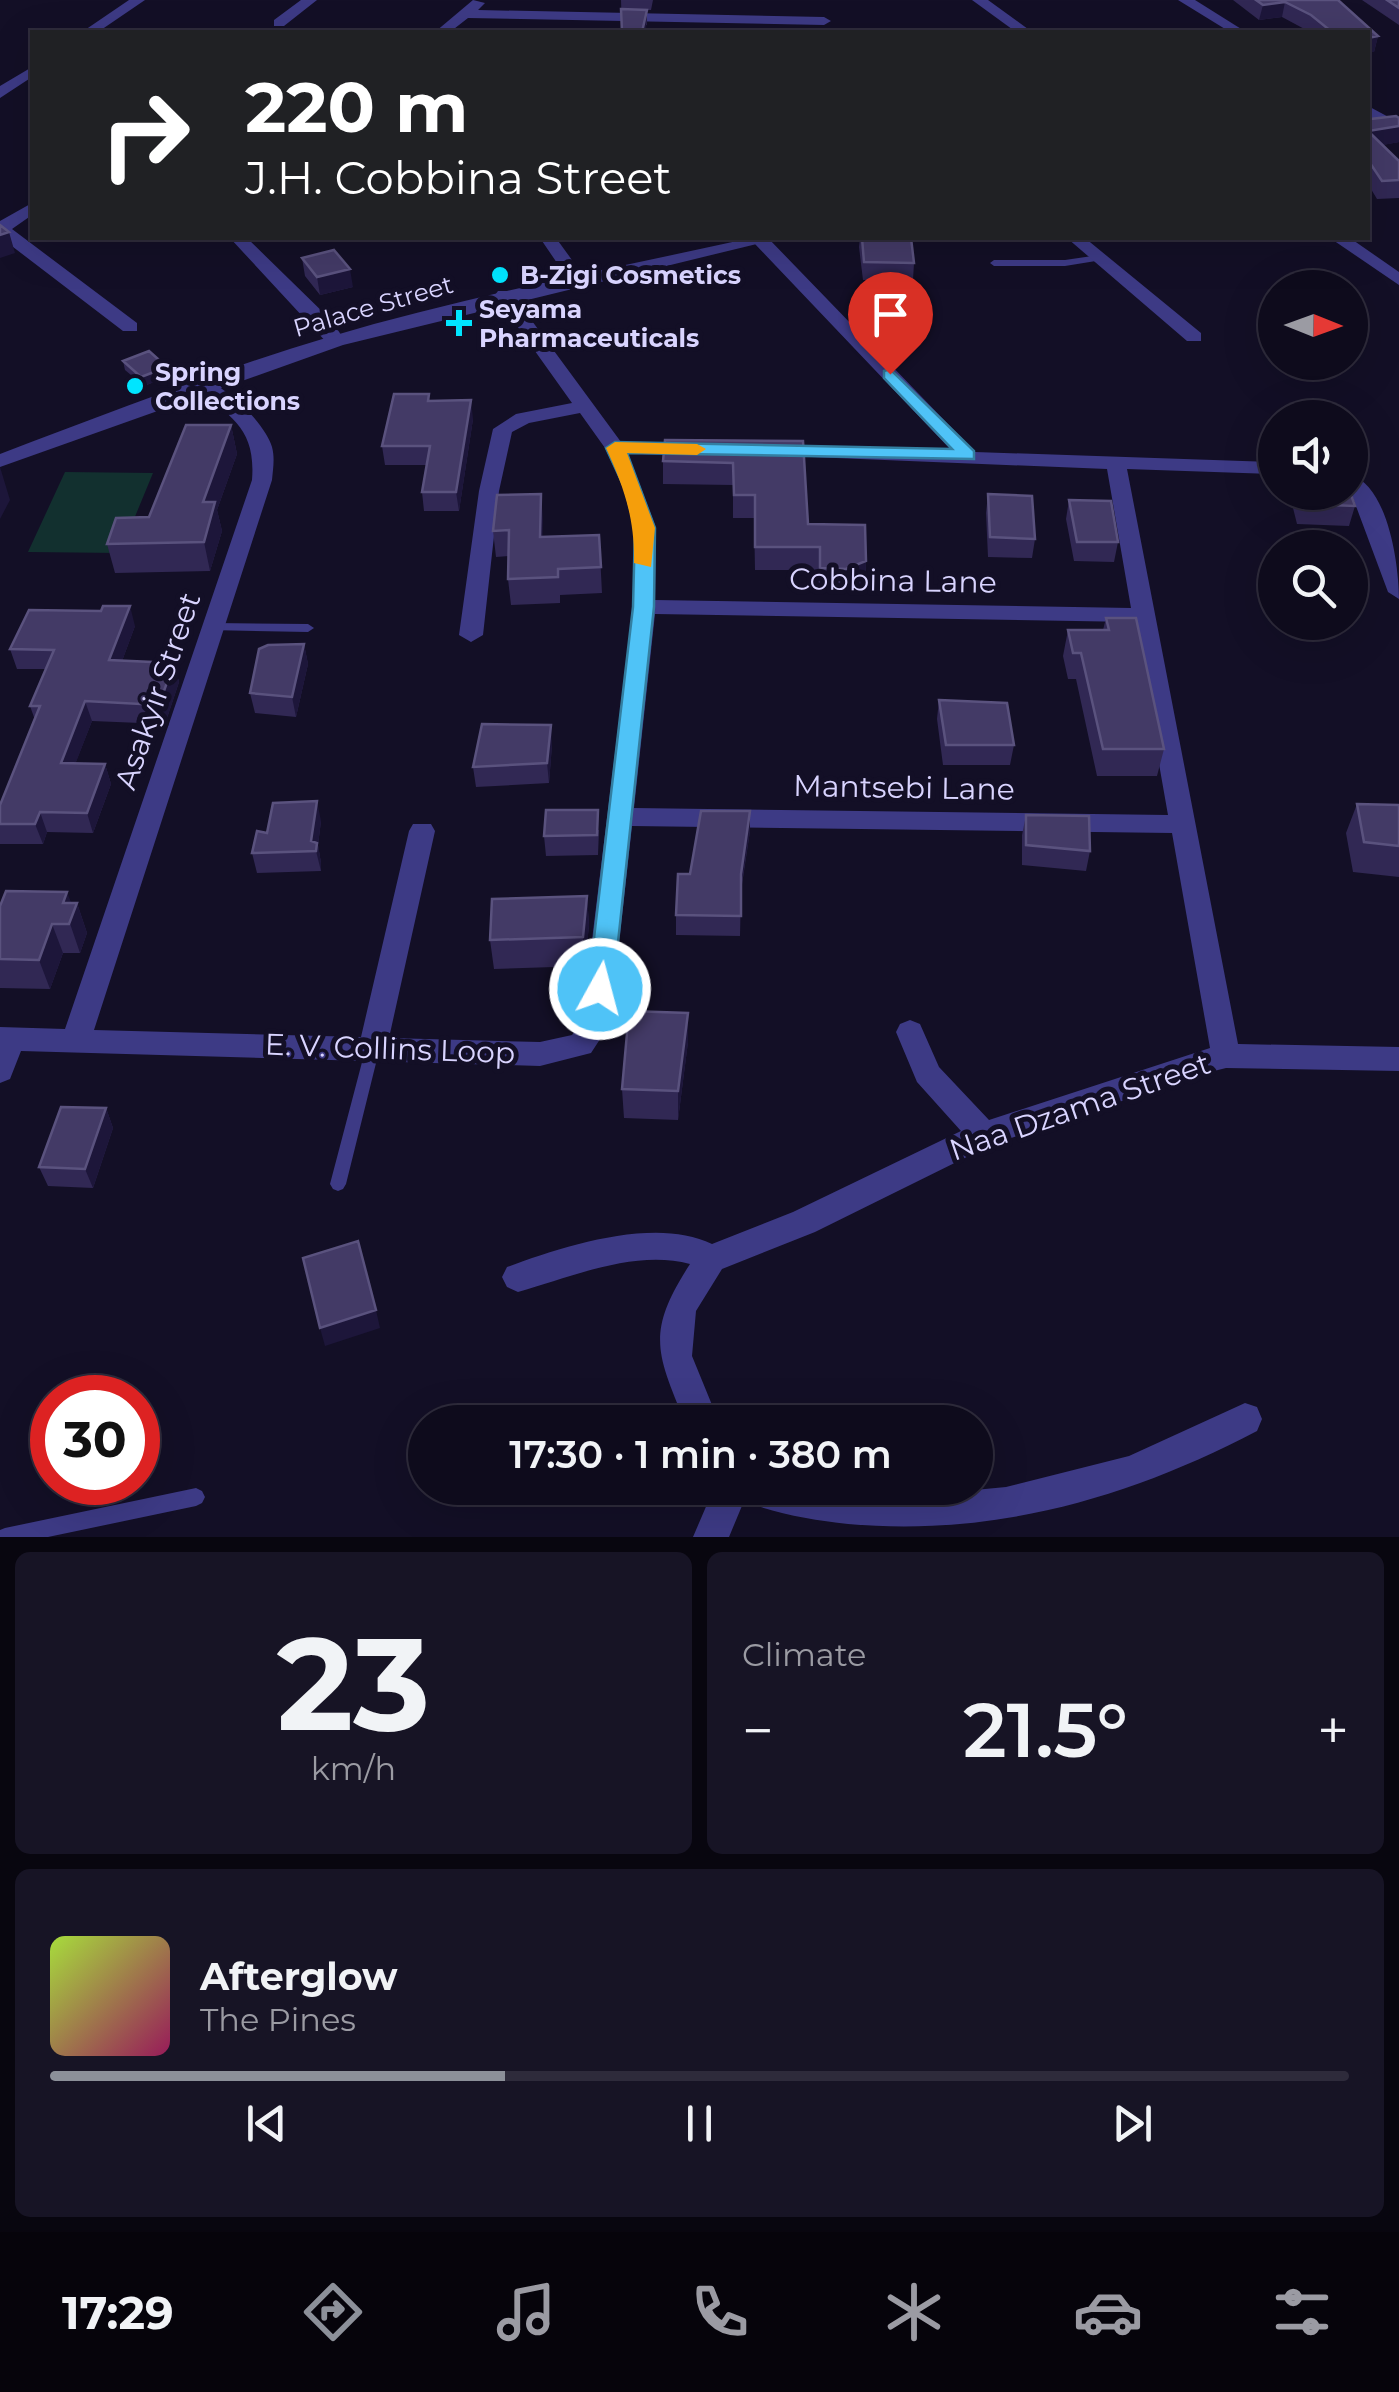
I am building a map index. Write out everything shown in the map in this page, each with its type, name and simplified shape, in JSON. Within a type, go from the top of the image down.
[{"type":"street","points":[[109,0],[135,2]]},
{"type":"street","points":[[279,23],[310,0]]},
{"type":"street","points":[[445,30],[482,0]]},
{"type":"street","points":[[980,0],[1022,30]]},
{"type":"street","points":[[1185,0],[1236,30]]},
{"type":"street","points":[[93,30],[135,2]]},
{"type":"street","points":[[467,14],[824,21]]},
{"type":"street","points":[[0,94],[30,72]]},
{"type":"street","points":[[1370,111],[1394,123]]},
{"type":"street","points":[[30,209],[0,229],[130,327]]},
{"type":"street","points":[[240,240],[316,314],[336,341]]},
{"type":"street","points":[[549,240],[576,278]]},
{"type":"street","name":"Palace Street","points":[[0,461],[202,384],[336,341],[576,278],[761,240]]},
{"type":"street","points":[[767,240],[968,455]]},
{"type":"street","points":[[1077,240],[1194,337]]},
{"type":"street","points":[[1342,240],[1399,280]]},
{"type":"street","name":"E. V. Collins Loop","points":[[6,1039],[540,1054],[581,1045],[596,1024],[644,607],[645,528],[634,489],[615,448],[504,296]]},
{"type":"street","name":"Asakyir Street","points":[[76,1040],[262,480],[266,454],[255,428],[202,384]]},
{"type":"street","points":[[472,635],[489,492],[503,429],[524,418],[586,406]]},
{"type":"street","points":[[615,448],[713,450]]},
{"type":"street","points":[[752,450],[1258,468]]},
{"type":"street","name":"Naa Dzama Street","points":[[711,1259],[804,1222],[983,1135],[1226,1056],[1186,824],[1141,615],[1116,464]]},
{"type":"street","points":[[1368,506],[1399,592]]},
{"type":"street","name":"Cobbina Lane","points":[[644,607],[1141,615]]},
{"type":"street","name":"Mantsebi Lane","points":[[621,818],[1186,824]]},
{"type":"street","points":[[372,1047],[422,831]]},
{"type":"street","points":[[910,1032],[927,1074],[983,1135]]},
{"type":"street","points":[[0,1071],[6,1039]]},
{"type":"street","points":[[1226,1056],[1399,1059]]},
{"type":"street","points":[[518,1277],[650,1245],[696,1247],[711,1259],[680,1308],[675,1356],[695,1405]]},
{"type":"street","points":[[801,1505],[837,1518],[914,1532],[1004,1518],[1084,1495],[1176,1459],[1244,1419]]},
{"type":"street","points":[[711,1537],[724,1505]]},
{"type":"lane","points":[[994,263],[1065,264],[1099,258]]},
{"type":"lane","points":[[214,627],[308,628]]},
{"type":"lane","points":[[338,1184],[372,1047]]},
{"type":"lane","points":[[5,1537],[196,1497]]},
{"type":"green space","points":[[65,472],[153,473],[120,553],[28,552]]},
{"type":"building","points":[[1256,0],[1338,0],[1378,36],[1370,38],[1370,30],[1330,30],[1285,2],[1263,5]]},
{"type":"building","points":[[621,9],[647,10],[642,30],[622,30]]},
{"type":"building","points":[[1396,116],[1399,126],[1370,131],[1370,119]]},
{"type":"building","points":[[1370,133],[1399,161],[1399,180],[1382,181],[1370,163]]},
{"type":"building","points":[[862,240],[911,240],[914,263],[864,262]]},
{"type":"building","points":[[334,250],[350,269],[317,277],[302,258]]},
{"type":"building","points":[[149,351],[167,367],[141,377],[123,361]]},
{"type":"building","points":[[394,394],[429,394],[428,401],[471,400],[456,492],[422,492],[430,446],[382,446]]},
{"type":"building","points":[[186,425],[231,425],[203,502],[215,502],[204,542],[107,544],[116,518],[149,517]]},
{"type":"building","points":[[665,440],[803,441],[808,524],[865,525],[866,561],[846,569],[820,568],[820,547],[755,547],[755,495],[734,495],[733,463],[663,461]]},
{"type":"building","points":[[541,494],[540,537],[599,535],[601,567],[558,569],[558,577],[508,579],[509,530],[493,531],[497,495]]},
{"type":"building","points":[[988,494],[1032,496],[1035,539],[990,537]]},
{"type":"building","points":[[1069,500],[1111,501],[1118,542],[1077,542]]},
{"type":"building","points":[[103,606],[130,606],[109,660],[174,663],[159,705],[85,701],[61,763],[105,764],[87,813],[40,812],[35,824],[0,824],[0,805],[40,706],[30,706],[54,650],[10,649],[29,610],[101,611]]},
{"type":"building","points":[[1106,618],[1136,618],[1164,749],[1103,749],[1081,653],[1073,653],[1068,630],[1109,630]]},
{"type":"building","points":[[304,644],[292,697],[250,693],[259,649]]},
{"type":"building","points":[[939,700],[1007,703],[1014,745],[946,745]]},
{"type":"building","points":[[482,724],[551,725],[547,763],[473,767]]},
{"type":"building","points":[[317,801],[311,841],[317,843],[316,851],[252,853],[257,831],[267,833],[273,803]]},
{"type":"building","points":[[1357,804],[1399,805],[1399,846],[1364,842]]},
{"type":"building","points":[[546,810],[598,810],[597,835],[544,836]]},
{"type":"building","points":[[701,811],[750,811],[741,874],[741,916],[676,915],[678,874],[690,874]]},
{"type":"building","points":[[1026,815],[1089,816],[1090,851],[1026,845]]},
{"type":"building","points":[[6,891],[67,892],[63,903],[77,903],[69,924],[52,924],[39,960],[0,959],[0,906]]},
{"type":"building","points":[[587,896],[583,937],[490,940],[492,899]]},
{"type":"building","points":[[629,1011],[688,1013],[678,1091],[622,1089]]},
{"type":"building","points":[[61,1107],[106,1108],[85,1169],[39,1167]]},
{"type":"building","points":[[358,1241],[376,1310],[320,1328],[303,1258]]},
{"type":"slow traffic","points":[[644,563],[645,528],[634,489],[615,448],[697,449]]},
{"type":"place","name":"B-Zigi Cosmetics","points":[[500,275]]},
{"type":"place","name":"Seyama Pharmaceuticals","points":[[459,323]]},
{"type":"place","name":"Spring Collections","points":[[135,386]]},
{"type":"route","points":[[600,989],[644,607],[645,528],[634,489],[615,448],[968,455],[890,374]]}]
